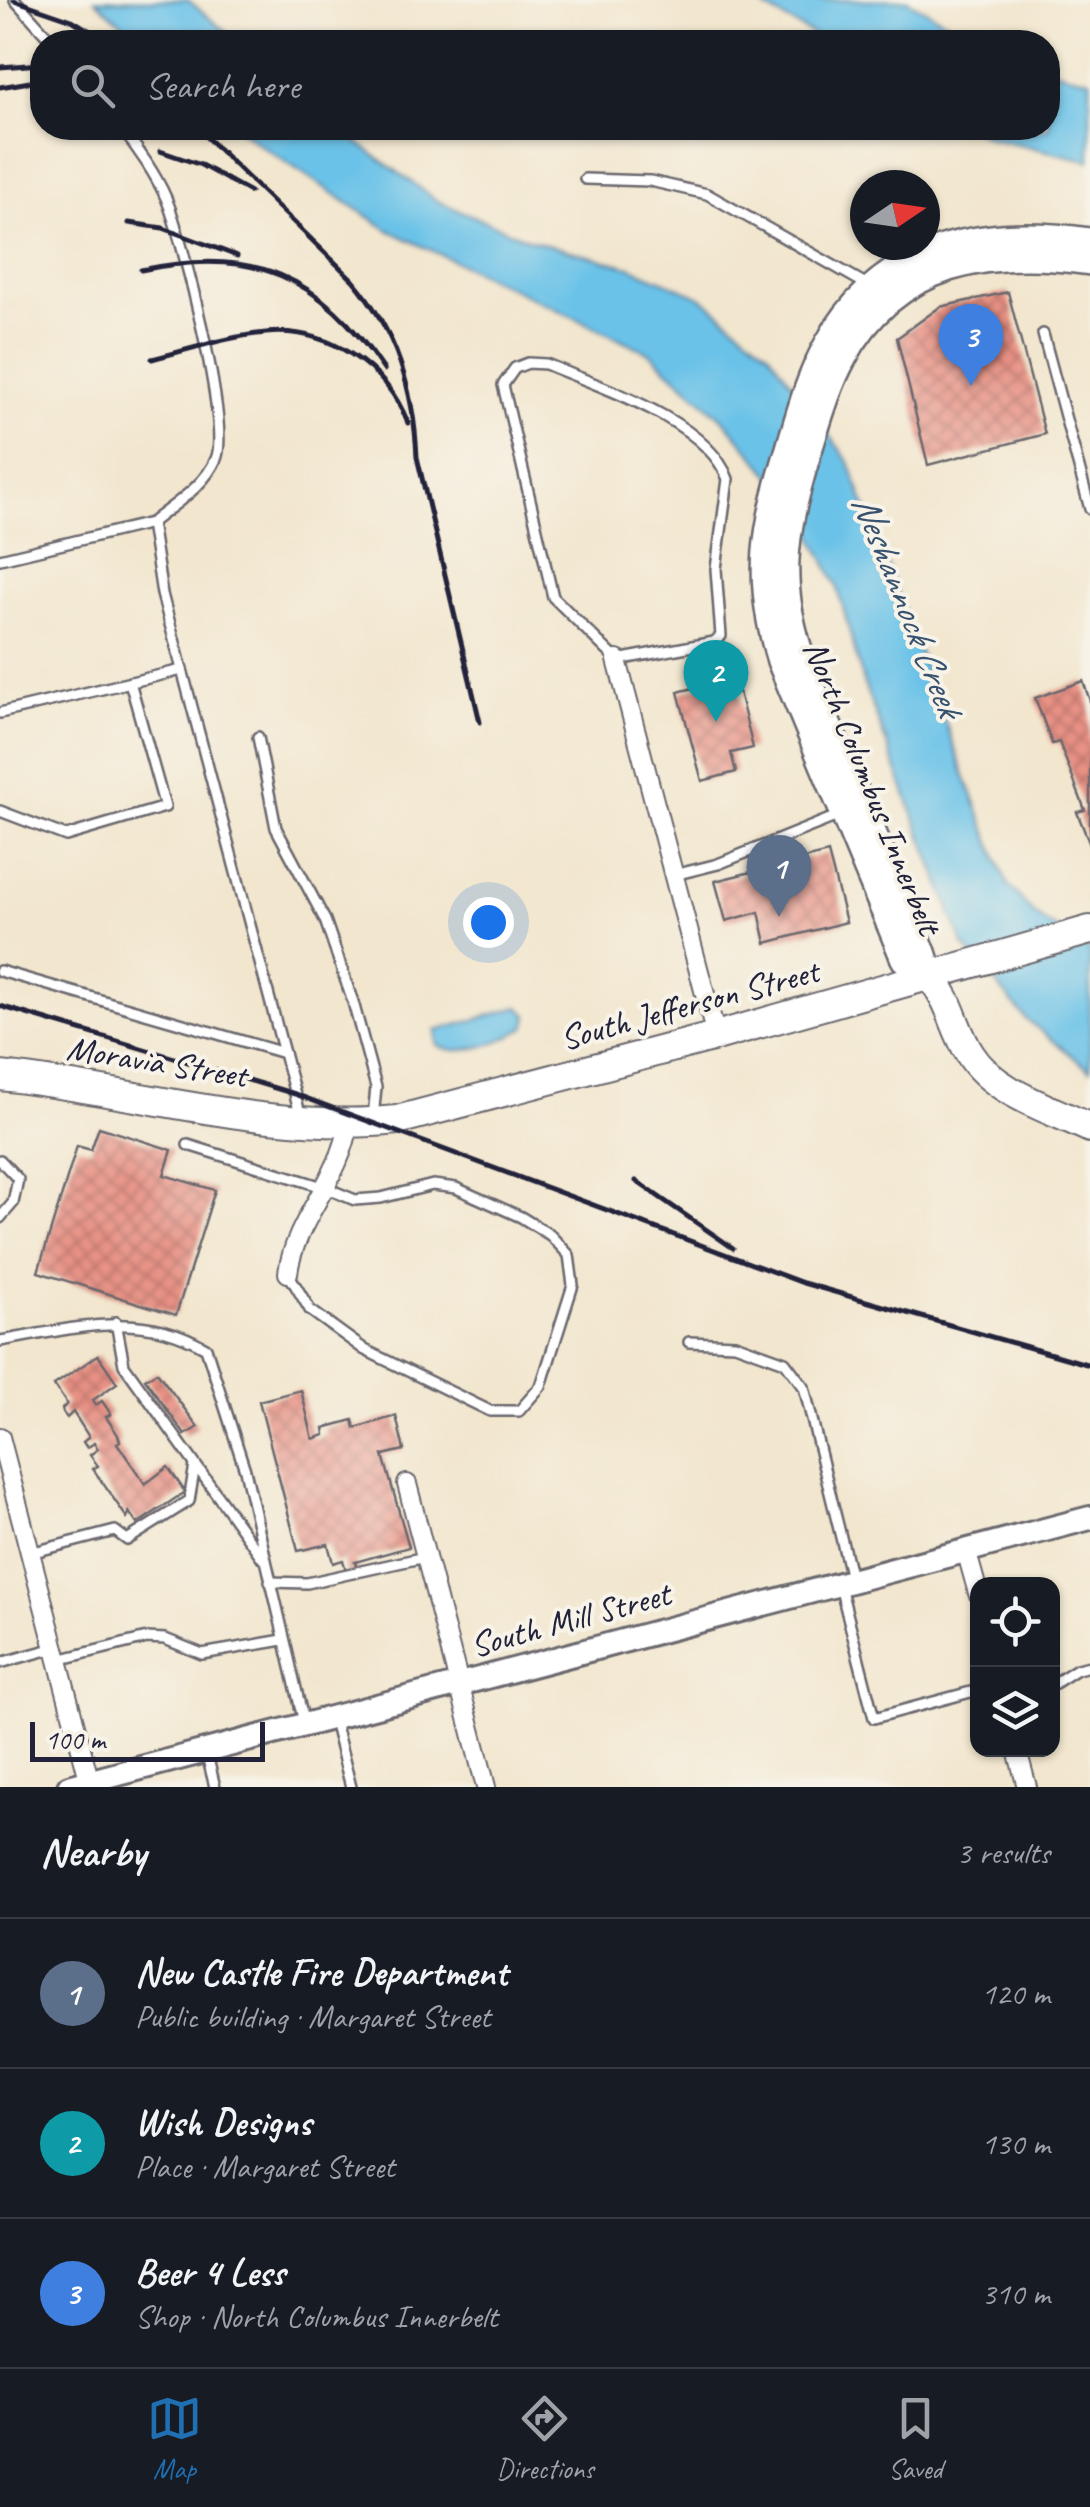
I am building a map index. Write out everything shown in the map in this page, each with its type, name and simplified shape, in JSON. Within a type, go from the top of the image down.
[{"type":"main road","name":"North Columbus Innerbelt","points":[[852,810],[788,682],[768,617],[764,555],[778,484],[805,394],[836,329],[874,288],[918,258],[973,239],[1038,234],[1090,240]]},
{"type":"main road","name":"North Columbus Innerbelt","points":[[930,977],[904,959],[788,613],[785,557],[792,508],[834,377],[853,341],[894,298],[928,276],[960,263],[996,256],[1036,255],[1090,262]]},
{"type":"main road","name":"South Jefferson Street","points":[[302,1122],[361,1123],[420,1115],[1090,930]]},
{"type":"main road","points":[[930,977],[946,996],[966,1048],[989,1077],[1090,1128]]},
{"type":"main road","name":"Moravia Street","points":[[0,1076],[302,1122]]},
{"type":"street","points":[[618,660],[716,1036]]},
{"type":"street","points":[[288,1273],[295,1245],[361,1123]]},
{"type":"street","points":[[0,1438],[56,1654],[83,1785]]},
{"type":"street","points":[[407,1484],[486,1787]]},
{"type":"street","points":[[0,1518],[20,1514]]},
{"type":"street","name":"South Mill Street","points":[[83,1785],[1090,1518]]},
{"type":"street","points":[[966,1550],[973,1577]]},
{"type":"street","points":[[1020,1757],[1026,1787]]},
{"type":"lane","points":[[16,0],[42,30]]},
{"type":"lane","points":[[0,559],[151,522],[203,481],[218,456],[219,427],[208,350],[166,198],[129,140]]},
{"type":"lane","points":[[585,179],[650,181],[707,194],[874,288]]},
{"type":"lane","points":[[1043,334],[1090,508]]},
{"type":"lane","points":[[528,363],[546,364],[667,418],[710,450],[728,478],[716,569],[721,636],[714,642],[618,660],[553,597],[503,385],[514,368],[528,363]]},
{"type":"lane","points":[[151,522],[162,594],[302,1122]]},
{"type":"lane","points":[[0,713],[182,670]]},
{"type":"lane","points":[[0,811],[66,836],[165,807],[130,682]]},
{"type":"lane","points":[[258,738],[276,828],[325,920],[376,1087],[361,1123]]},
{"type":"lane","points":[[674,876],[718,864],[852,810]]},
{"type":"lane","points":[[0,971],[284,1053]]},
{"type":"lane","points":[[188,1145],[355,1200],[433,1185],[456,1188],[521,1217],[550,1235],[569,1255],[573,1284],[542,1386],[519,1410],[490,1412],[366,1350],[310,1310],[288,1273]]},
{"type":"lane","points":[[0,1160],[18,1179],[13,1203],[0,1218]]},
{"type":"lane","points":[[116,1322],[124,1364],[266,1563]]},
{"type":"lane","points":[[0,1342],[116,1322],[182,1333],[206,1348],[245,1470],[305,1726]]},
{"type":"lane","points":[[688,1342],[735,1344],[785,1362],[804,1387],[874,1718],[970,1692]]},
{"type":"lane","points":[[30,1554],[115,1530],[127,1540],[189,1501],[196,1465]]},
{"type":"lane","points":[[270,1582],[307,1583],[426,1557]]},
{"type":"lane","points":[[0,1663],[147,1638],[165,1639],[202,1654],[283,1640]]},
{"type":"lane","points":[[1060,1680],[1090,1666]]},
{"type":"lane","points":[[334,1718],[351,1787]]},
{"type":"lane","points":[[206,1752],[214,1787]]},
{"type":"water","points":[[95,0],[188,0],[224,30],[129,30]]},
{"type":"water","points":[[752,0],[907,0],[961,30],[804,30]]},
{"type":"water","points":[[1060,72],[1090,79],[1090,161],[1001,140],[1060,140]]},
{"type":"water","points":[[253,140],[354,140],[439,202],[530,240],[630,267],[701,297],[770,353],[849,462],[1007,883],[1035,915],[1090,951],[1090,1070],[1026,1019],[963,944],[864,684],[837,586],[813,536],[778,484],[724,420],[650,353],[390,231]]},
{"type":"water","points":[[519,1007],[528,1015],[526,1027],[506,1038],[469,1049],[437,1045],[436,1031]]},
{"type":"building","points":[[1008,292],[1045,434],[928,465],[897,338],[940,307]]},
{"type":"building","points":[[1083,681],[1090,701],[1090,845],[1077,812],[1085,810],[1059,742],[1052,744],[1035,698]]},
{"type":"building","points":[[713,683],[717,697],[739,692],[753,748],[731,753],[736,772],[702,781],[678,692]]},
{"type":"building","points":[[828,853],[846,922],[766,943],[759,912],[726,921],[715,881]]},
{"type":"building","points":[[99,1127],[172,1150],[164,1175],[215,1190],[176,1315],[38,1272],[77,1146],[91,1150]]},
{"type":"building","points":[[98,1355],[117,1383],[93,1400],[96,1405],[102,1401],[111,1414],[106,1417],[118,1435],[117,1443],[145,1484],[168,1467],[185,1492],[137,1524],[129,1512],[127,1518],[93,1469],[98,1466],[90,1455],[98,1449],[94,1443],[87,1448],[83,1442],[89,1437],[73,1412],[67,1418],[63,1413],[67,1404],[54,1385]]},
{"type":"building","points":[[157,1372],[198,1427],[185,1435],[145,1379]]},
{"type":"building","points":[[301,1390],[313,1439],[325,1435],[324,1428],[353,1420],[355,1428],[396,1416],[404,1450],[383,1455],[409,1547],[355,1562],[358,1571],[347,1574],[343,1560],[333,1563],[328,1544],[298,1551],[259,1401]]},
{"type":"railway","points":[[14,0],[72,20],[88,30]]},
{"type":"railway","points":[[0,67],[30,65]]},
{"type":"railway","points":[[0,87],[30,82]]},
{"type":"railway","points":[[209,140],[353,280],[391,341],[407,385],[417,457],[480,722]]},
{"type":"railway","points":[[160,151],[201,165],[250,192]]},
{"type":"railway","points":[[129,223],[163,228],[237,256]]},
{"type":"railway","points":[[141,270],[217,262],[280,275],[309,290],[335,311],[384,370]]},
{"type":"railway","points":[[152,359],[266,333],[311,337],[352,354],[369,368],[385,384],[408,423]]},
{"type":"railway","points":[[0,1006],[295,1094],[803,1283],[1090,1365]]},
{"type":"railway","points":[[636,1181],[733,1248]]},
{"type":"place","name":"Beer 4 Less","points":[[971,386]]},
{"type":"place","name":"Wish Designs","points":[[716,722]]},
{"type":"place","name":"New Castle Fire Department","points":[[779,917]]},
{"type":"water label","name":"Neshannock Creek","points":[[908,605]]}]
